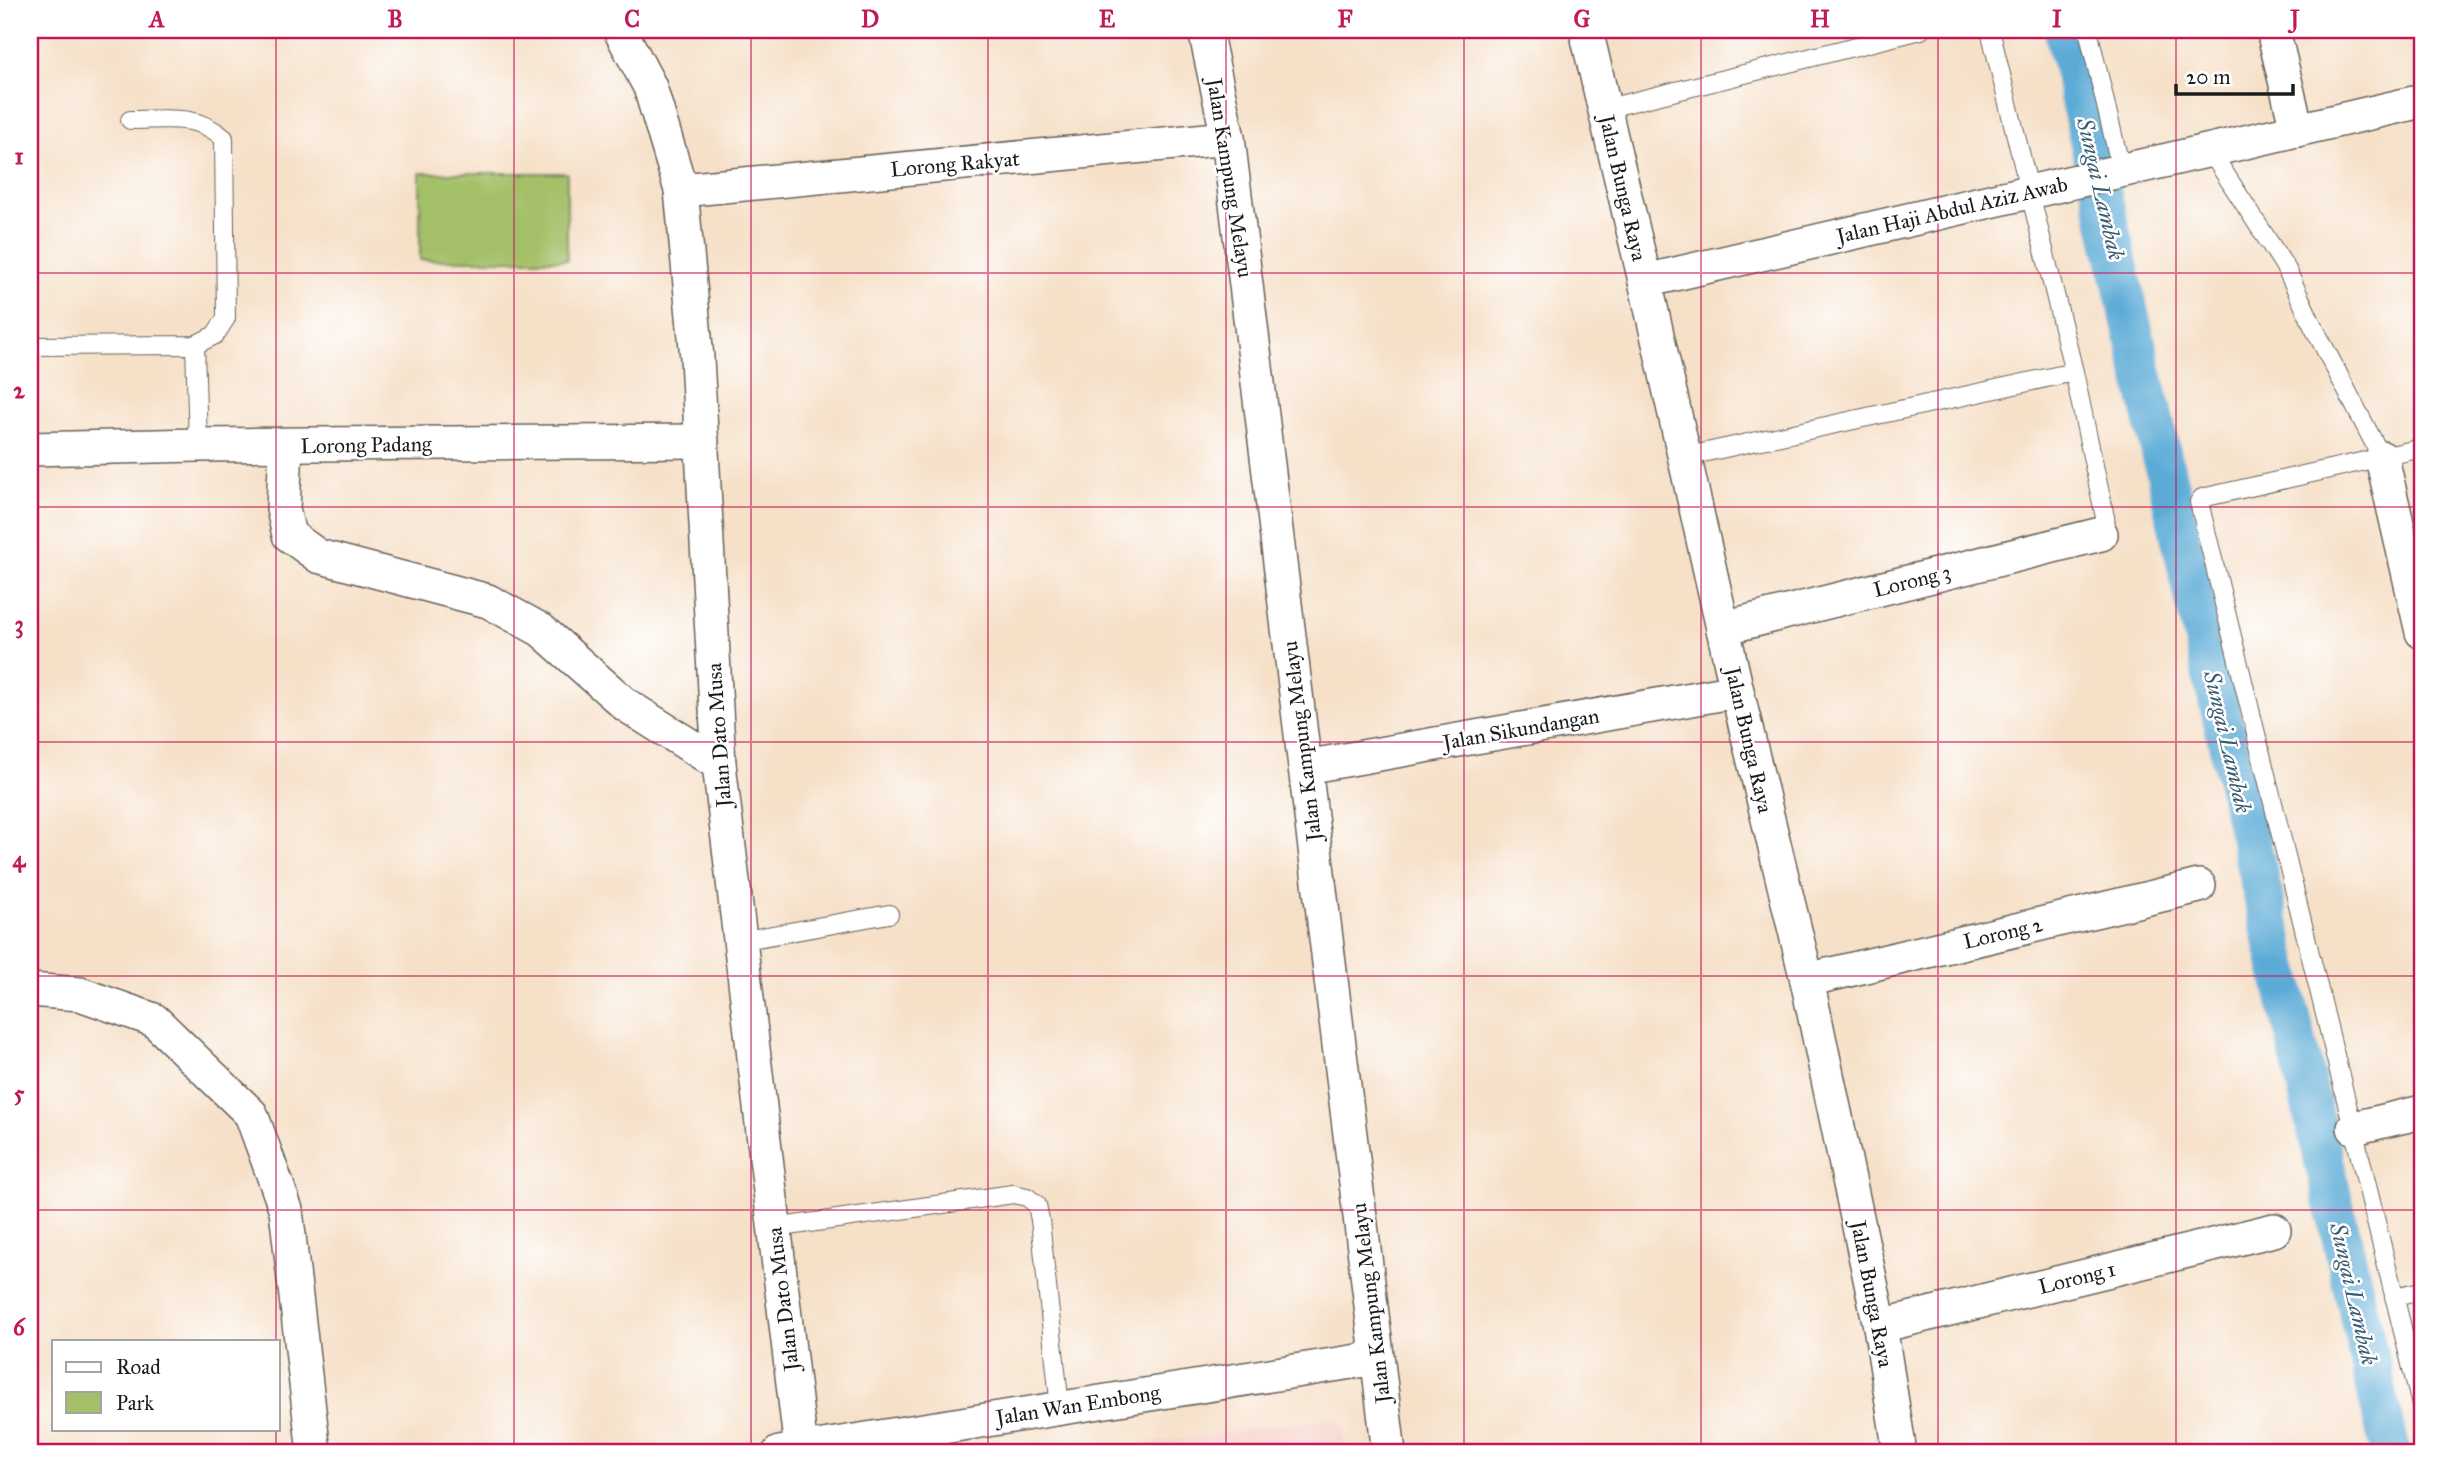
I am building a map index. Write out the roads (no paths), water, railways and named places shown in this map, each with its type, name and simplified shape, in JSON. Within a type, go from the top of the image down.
[{"type":"street","name":"Jalan Dato Musa","points":[[620,30],[650,86],[681,190],[697,358],[719,764],[774,1228],[790,1451]]},
{"type":"street","name":"Jalan Kampung Melayu","points":[[1205,30],[1228,138],[1389,1453]]},
{"type":"street","name":"Jalan Bunga Raya","points":[[1586,30],[1737,691],[1807,980],[1880,1325],[1900,1453]]},
{"type":"street","points":[[2273,30],[2297,130]]},
{"type":"street","name":"Jalan Haji Abdul Aziz Awab","points":[[1645,281],[2422,101]]},
{"type":"street","name":"Lorong Rakyat","points":[[681,190],[1228,138]]},
{"type":"street","name":"Lorong Padang","points":[[30,449],[702,441]]},
{"type":"street","points":[[286,446],[283,509],[289,535],[318,556],[488,601],[541,630],[626,705],[719,764]]},
{"type":"street","points":[[2382,458],[2422,632]]},
{"type":"street","name":"Lorong 3","points":[[1723,628],[2101,534]]},
{"type":"street","name":"Jalan Sikundangan","points":[[1305,767],[1737,691]]},
{"type":"street","name":"Lorong 2","points":[[1807,980],[2199,886]]},
{"type":"street","points":[[30,990],[80,994],[154,1020],[251,1114],[286,1210],[314,1453]]},
{"type":"street","points":[[2354,1128],[2422,1112]]},
{"type":"street","name":"Lorong 1","points":[[1880,1325],[2274,1230]]},
{"type":"street","name":"Jalan Wan Embong","points":[[790,1451],[1377,1358]]},
{"type":"lane","points":[[1604,109],[1921,30]]},
{"type":"lane","points":[[1990,30],[2074,372],[2105,517],[2106,527],[2101,534]]},
{"type":"lane","points":[[2088,30],[2116,171]]},
{"type":"lane","points":[[30,346],[195,345],[215,335],[226,318],[224,138],[209,125],[187,120],[130,120]]},
{"type":"lane","points":[[2209,149],[2287,270],[2382,458]]},
{"type":"lane","points":[[195,345],[198,445]]},
{"type":"lane","points":[[1684,457],[2074,372]]},
{"type":"lane","points":[[2422,448],[2202,498],[2199,502],[2422,1409]]},
{"type":"lane","points":[[740,941],[889,914]]},
{"type":"lane","points":[[774,1228],[1013,1194],[1027,1198],[1037,1205],[1040,1220],[1060,1408]]},
{"type":"lane","points":[[2394,1297],[2422,1291]]},
{"type":"waterway","name":"Sungai Lambak","points":[[2064,30],[2391,1453]]}]
